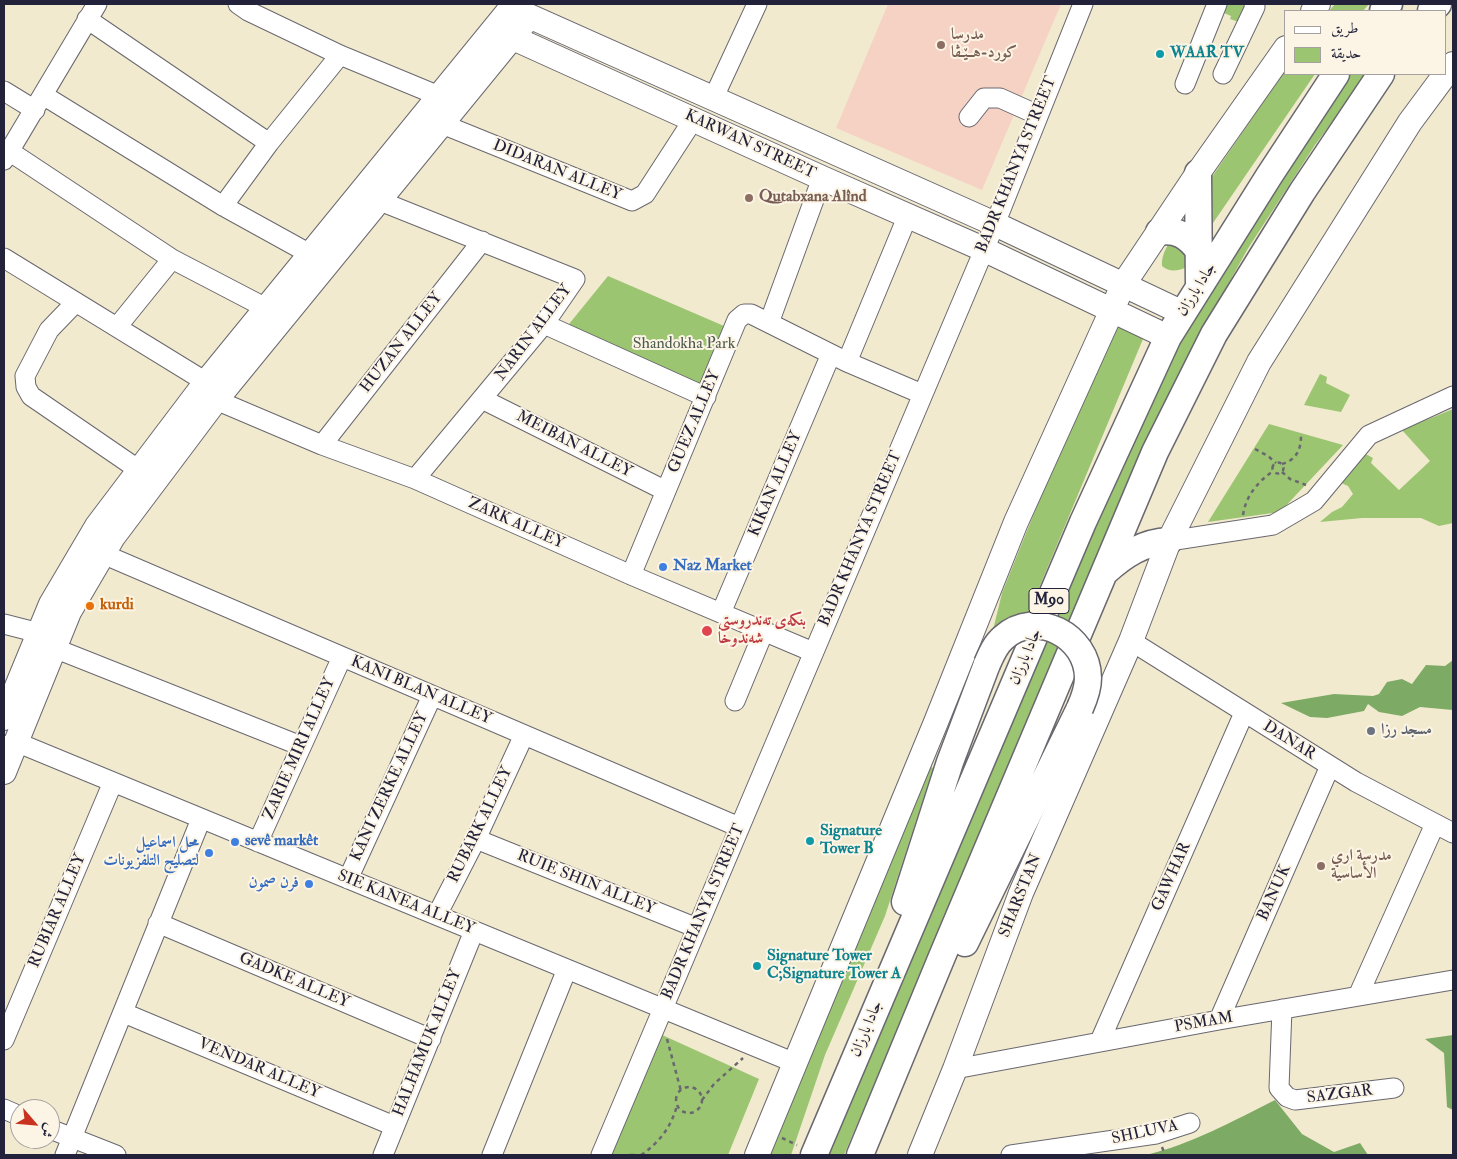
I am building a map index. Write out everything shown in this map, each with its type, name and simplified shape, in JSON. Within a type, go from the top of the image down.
[{"type":"highway","name":"جادا بارزان","points":[[808,1151],[839,1096],[1079,531],[1168,337],[1335,75]]},
{"type":"highway","name":"M90","points":[[860,1155],[940,959],[1155,452],[1214,334],[1302,192],[1379,75]]},
{"type":"highway","points":[[1198,173],[1199,287]]},
{"type":"highway","points":[[1159,232],[1169,230],[1178,232],[1193,243],[1198,251]]},
{"type":"highway","points":[[1134,503],[1148,523],[1169,541]]},
{"type":"highway","points":[[1104,573],[1122,558],[1144,545],[1156,541],[1169,541]]},
{"type":"highway","points":[[839,1096],[905,903],[950,762],[992,652],[1003,638],[1019,628],[1036,625],[1052,627],[1068,635],[1079,647],[1086,663],[1088,679],[1086,694],[969,935],[879,1110]]},
{"type":"main road","name":"KARWAN STREET","points":[[521,7],[713,98],[995,224],[1183,313]]},
{"type":"main road","points":[[4,772],[10,745],[46,641],[51,604],[97,526],[139,470],[380,201],[442,124],[521,7]]},
{"type":"main road","name":"KARWAN STREET","points":[[503,34],[984,249],[1168,337]]},
{"type":"main road","points":[[4,718],[46,641],[69,612],[113,537],[266,308],[439,96],[503,34]]},
{"type":"main road","points":[[756,1155],[940,713],[1016,522],[1112,310],[1124,285],[1198,173],[1284,51]]},
{"type":"main road","name":"SHARSTAN","points":[[920,1155],[955,1069],[1021,893],[1130,641],[1169,541],[1259,362],[1410,122],[1445,75]]},
{"type":"street","points":[[238,4],[248,11],[340,54],[439,96]]},
{"type":"street","points":[[713,98],[757,4]]},
{"type":"street","name":"BADR KHANYA STREET","points":[[601,1155],[995,224],[1083,4]]},
{"type":"street","points":[[1185,84],[1217,4]]},
{"type":"street","points":[[1223,74],[1254,4]]},
{"type":"street","points":[[266,308],[172,259],[7,156],[92,11],[270,143]]},
{"type":"street","points":[[223,206],[340,54]]},
{"type":"street","points":[[4,92],[39,102],[310,254]]},
{"type":"street","points":[[969,117],[984,98],[1000,98],[1038,115]]},
{"type":"street","name":"DIDARAN ALLEY","points":[[442,124],[632,201],[645,194],[693,120]]},
{"type":"street","points":[[769,323],[822,178]]},
{"type":"street","name":"NARIN ALLEY","points":[[380,201],[575,279],[544,324],[415,479]]},
{"type":"street","name":"KIKAN ALLEY","points":[[721,613],[839,358],[908,215]]},
{"type":"street","name":"HUZAN ALLEY","points":[[322,445],[482,241]]},
{"type":"street","name":"ZARK ALLEY","points":[[4,258],[117,327],[211,391],[322,445],[415,479],[631,575],[813,652]]},
{"type":"street","points":[[117,327],[172,259]]},
{"type":"street","points":[[76,302],[49,330],[25,376],[26,386],[31,396],[139,470]]},
{"type":"street","name":"GUEZ ALLEY","points":[[631,575],[738,320],[744,314],[751,314],[839,358],[922,394]]},
{"type":"street","points":[[544,324],[706,397]]},
{"type":"street","points":[[1169,541],[1273,525],[1314,501],[1369,435],[1453,396]]},
{"type":"street","name":"MEIBAN ALLEY","points":[[482,400],[666,491]]},
{"type":"street","name":"KANI BLAN ALLEY","points":[[103,554],[739,827]]},
{"type":"street","points":[[4,624],[300,746]]},
{"type":"street","points":[[735,701],[764,631]]},
{"type":"street","name":"DANAR","points":[[1130,641],[1330,766],[1453,833]]},
{"type":"street","name":"ZARIE MIRI ALLEY","points":[[258,842],[342,657]]},
{"type":"street","name":"KANI ZERKE ALLEY","points":[[348,879],[432,696]]},
{"type":"street","name":"GAWHAR","points":[[1100,1041],[1244,713]]},
{"type":"street","name":"RUBARK ALLEY","points":[[437,915],[476,839],[524,735]]},
{"type":"street","name":"SIE KANEA ALLEY","points":[[10,745],[112,782],[201,818],[795,1063]]},
{"type":"street","name":"BANUK","points":[[1220,1020],[1330,766]]},
{"type":"street","name":"RUBIAR ALLEY","points":[[4,1040],[112,782]]},
{"type":"street","points":[[65,1155],[124,1013],[201,818]]},
{"type":"street","points":[[1358,996],[1435,824]]},
{"type":"street","name":"RUIE SHIN ALLEY","points":[[476,839],[697,928]]},
{"type":"street","name":"GADKE ALLEY","points":[[158,924],[431,1038]]},
{"type":"street","name":"HALHAMUK ALLEY","points":[[383,1155],[474,931]]},
{"type":"street","points":[[492,1155],[567,969]]},
{"type":"street","name":"PSMAM","points":[[955,1069],[1100,1041],[1453,980]]},
{"type":"street","name":"SAZGAR","points":[[1282,1009],[1279,1088],[1287,1097],[1295,1100],[1394,1088]]},
{"type":"street","name":"VENDAR ALLEY","points":[[124,1013],[394,1126]]},
{"type":"street","name":"SHLUVA","points":[[1011,1155],[1156,1134],[1190,1123]]},
{"type":"street","points":[[60,1133],[116,1155]]},
{"type":"path","points":[[1255,449],[1276,463],[1282,464],[1295,458],[1300,448],[1301,436]]},
{"type":"path","points":[[1243,530],[1244,507],[1259,481],[1273,471],[1276,463]]},
{"type":"path","points":[[1282,464],[1284,469],[1282,472]]},
{"type":"path","points":[[1273,471],[1278,474],[1282,472],[1294,481],[1323,490]]},
{"type":"path","points":[[666,1037],[681,1091]]},
{"type":"path","points":[[702,1100],[699,1092],[693,1088],[684,1088],[677,1098],[678,1104],[684,1112],[692,1112],[699,1108],[702,1100],[714,1084],[754,1046]]},
{"type":"path","points":[[630,1155],[640,1155],[657,1143],[666,1131],[678,1104]]},
{"type":"path","points":[[766,1132],[808,1151]]},
{"type":"shaded area","points":[[888,4],[1061,4],[982,190],[836,128]]},
{"type":"green space","points":[[1220,4],[1248,4],[1242,23],[1230,19],[1231,16],[1217,10]]},
{"type":"green space","points":[[1335,4],[1369,4],[1364,10],[1330,10]]},
{"type":"green space","points":[[1284,72],[1284,75],[1314,75],[1200,242],[1207,184]]},
{"type":"green space","points":[[1345,75],[1367,75],[1315,145],[1247,250],[1198,339],[1001,786],[844,1155],[823,1155],[1006,717],[1192,314]]},
{"type":"green space","points":[[1175,233],[1196,249],[1185,268],[1179,270],[1167,269],[1162,266],[1166,249]]},
{"type":"green space","name":"Shandokha Park","points":[[608,276],[731,329],[703,389],[565,329]]},
{"type":"green space","points":[[1112,319],[1142,332],[1143,339],[1026,619],[992,634],[1002,593]]},
{"type":"green space","points":[[1320,374],[1327,377],[1326,383],[1350,395],[1341,412],[1304,405]]},
{"type":"green space","points":[[1453,409],[1453,523],[1439,526],[1421,518],[1362,518],[1320,522],[1332,512],[1342,507],[1353,494],[1348,486],[1339,482],[1362,452],[1373,458],[1371,463],[1399,490],[1430,461],[1402,430]]},
{"type":"green space","points":[[1269,424],[1343,445],[1280,512],[1208,522]]},
{"type":"green space","points":[[1453,660],[1453,710],[1420,707],[1402,716],[1379,712],[1368,704],[1364,711],[1327,718],[1310,717],[1281,703],[1334,694],[1373,696],[1379,694],[1387,682],[1402,679],[1412,684],[1426,665],[1445,666]]},
{"type":"green space","points":[[925,763],[933,768],[885,916],[825,1055],[791,1155],[762,1155]]},
{"type":"green space","points":[[660,1034],[759,1079],[728,1155],[608,1155]]},
{"type":"green space","points":[[1453,1035],[1453,1110],[1447,1107],[1444,1053],[1425,1039]]},
{"type":"green space","points":[[1275,1100],[1302,1134],[1334,1152],[1360,1143],[1368,1155],[1146,1155],[1180,1145],[1228,1124]]},
{"type":"place","name":"مدرسا كورد-هــێـڤا","points":[[941,45]]},
{"type":"place","name":"WAAR TV","points":[[1160,54]]},
{"type":"place","name":"Qutabxana Alînd","points":[[749,198]]},
{"type":"place","name":"Naz Market","points":[[663,567]]},
{"type":"place","name":"kurdi","points":[[90,606]]},
{"type":"place","name":"بنکەی تەندروستی شەندوخا","points":[[707,631]]},
{"type":"place","name":"مسجد رزا","points":[[1371,731]]},
{"type":"place","name":"Signature Tower B","points":[[810,841]]},
{"type":"place","name":"sevê markêt","points":[[235,842]]},
{"type":"place","name":"محل اسماعيل لتصليح التلفزيونات","points":[[209,853]]},
{"type":"place","name":"مدرسة اري الأساسية","points":[[1321,866]]},
{"type":"place","name":"فرن صمون","points":[[309,884]]},
{"type":"place","name":"Signature Tower C;Signature Tower A","points":[[757,966]]}]
